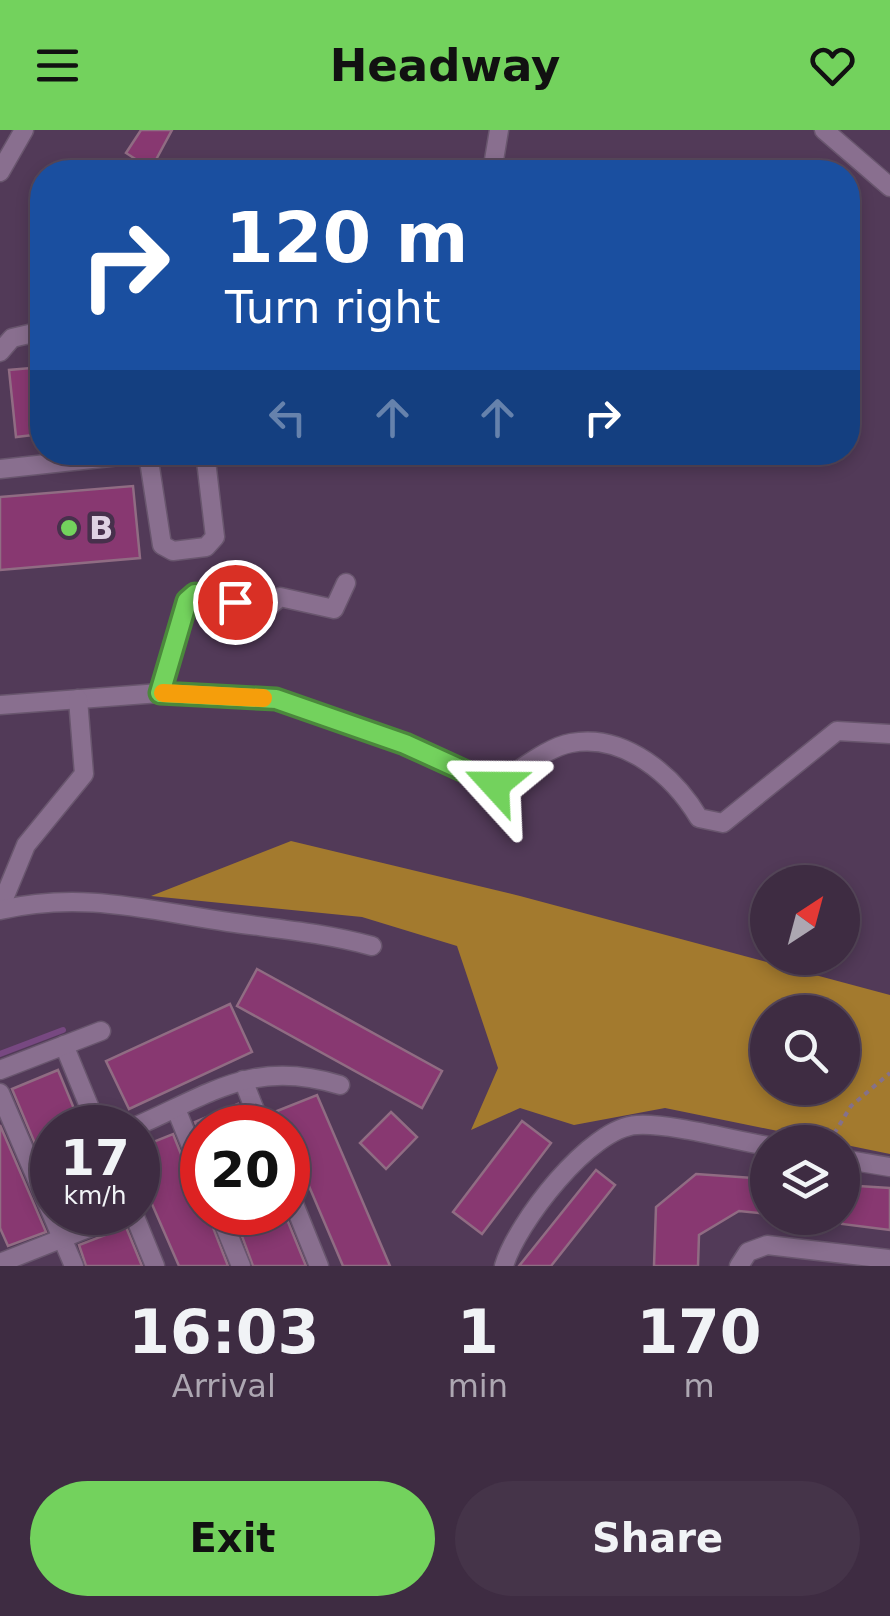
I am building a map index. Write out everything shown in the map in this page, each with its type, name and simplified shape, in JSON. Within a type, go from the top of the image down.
[{"type":"street","points":[[0,172],[24,130]]},
{"type":"street","points":[[494,160],[499,130]]},
{"type":"street","points":[[824,130],[859,160]]},
{"type":"street","points":[[860,161],[890,187]]},
{"type":"street","points":[[0,352],[12,338],[30,334]]},
{"type":"street","points":[[0,469],[39,465]]},
{"type":"street","points":[[150,465],[162,545],[173,551],[206,547],[215,537],[207,465]]},
{"type":"street","points":[[160,693],[187,601],[195,594],[265,610],[280,597],[334,609],[346,583]]},
{"type":"street","points":[[0,705],[160,693],[276,699],[405,744],[495,785],[568,743],[607,744],[639,757],[680,787],[700,818],[723,823],[837,731],[890,734]]},
{"type":"street","points":[[0,909],[26,846],[84,774],[78,699]]},
{"type":"street","points":[[0,909],[48,899],[112,903],[318,931],[372,946]]},
{"type":"street","points":[[0,1070],[101,1030]]},
{"type":"street","points":[[64,1045],[89,1105]]},
{"type":"street","points":[[160,1116],[243,1080],[276,1072],[302,1073],[340,1085]]},
{"type":"street","points":[[243,1080],[253,1105]]},
{"type":"street","points":[[0,1093],[74,1266]]},
{"type":"street","points":[[176,1109],[180,1119]]},
{"type":"street","points":[[504,1266],[516,1234],[580,1153],[634,1124],[750,1143]]},
{"type":"street","points":[[860,1162],[890,1167]]},
{"type":"street","points":[[0,1263],[72,1235]]},
{"type":"street","points":[[142,1235],[156,1266]]},
{"type":"street","points":[[228,1235],[241,1266]]},
{"type":"street","points":[[307,1235],[319,1266]]},
{"type":"street","points":[[740,1266],[748,1252],[767,1245],[888,1259]]},
{"type":"path","points":[[840,1125],[852,1106],[890,1073]]},
{"type":"shaded area","points":[[291,841],[520,896],[750,958],[750,975],[815,975],[890,995],[890,1154],[860,1148],[860,1125],[750,1125],[665,1108],[574,1125],[520,1108],[471,1130],[498,1068],[457,946],[362,917],[151,896]]},
{"type":"building","points":[[141,130],[172,130],[156,160],[137,160],[126,153]]},
{"type":"building","points":[[30,368],[30,435],[16,437],[9,370]]},
{"type":"building","name":"B","points":[[133,486],[140,558],[0,570],[0,497]]},
{"type":"building","points":[[257,969],[442,1071],[422,1108],[237,1006]]},
{"type":"building","points":[[230,1004],[252,1052],[138,1105],[127,1105],[106,1061]]},
{"type":"building","points":[[58,1070],[72,1105],[30,1105],[30,1132],[12,1089]]},
{"type":"building","points":[[317,1095],[390,1266],[343,1266],[310,1188],[310,1105],[292,1105]]},
{"type":"building","points":[[391,1112],[417,1137],[386,1169],[360,1143]]},
{"type":"building","points":[[522,1121],[551,1143],[482,1234],[453,1212]]},
{"type":"building","points":[[0,1125],[30,1195],[30,1235],[38,1235],[8,1246],[0,1228]]},
{"type":"building","points":[[173,1134],[180,1152],[180,1235],[216,1235],[228,1266],[179,1266],[160,1222],[160,1139]]},
{"type":"building","points":[[596,1170],[615,1185],[551,1266],[519,1266]]},
{"type":"building","points":[[696,1174],[750,1178],[750,1212],[739,1211],[699,1235],[698,1266],[654,1266],[656,1207]]},
{"type":"building","points":[[860,1186],[890,1188],[890,1230],[860,1226]]},
{"type":"building","points":[[105,1235],[129,1235],[142,1266],[86,1266],[79,1245]]},
{"type":"building","points":[[242,1235],[293,1235],[306,1266],[253,1266]]},
{"type":"waterway","points":[[0,1054],[63,1030]]},
{"type":"slow traffic","points":[[163,693],[263,698]]},
{"type":"place","name":"B","points":[[69,528]]},
{"type":"route","points":[[235,602],[205,594],[195,594],[187,601],[160,693],[276,699],[405,744],[495,785]]}]
